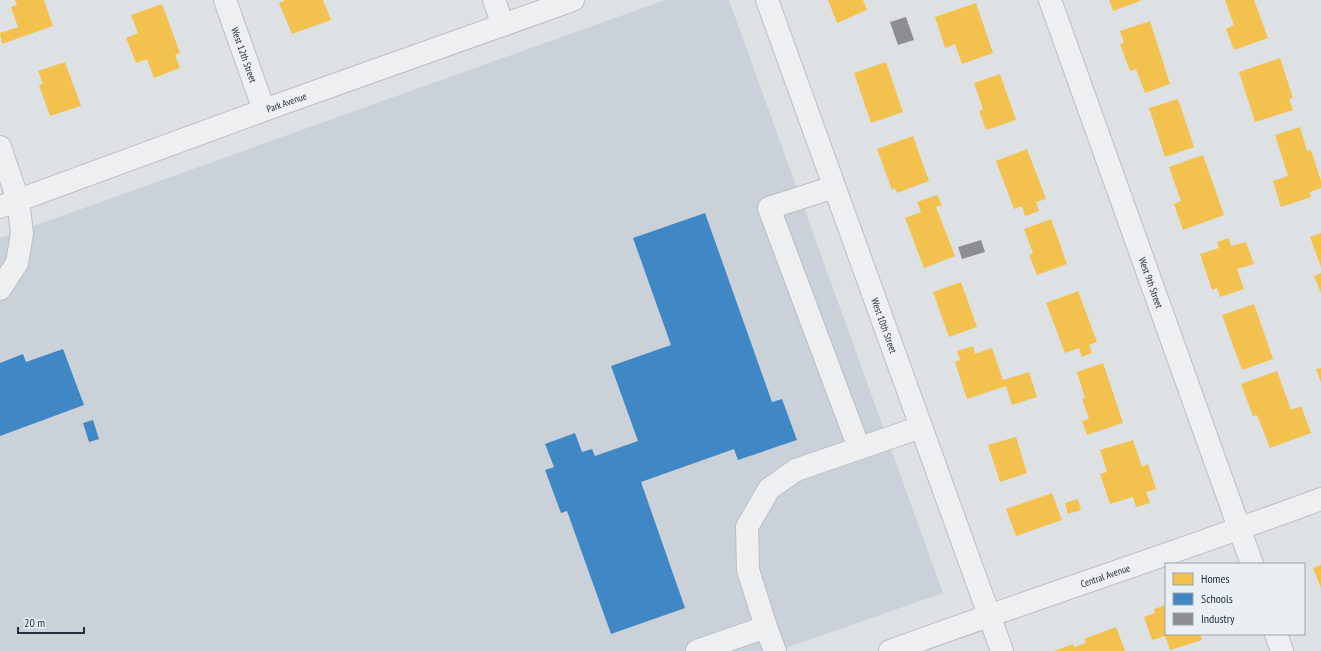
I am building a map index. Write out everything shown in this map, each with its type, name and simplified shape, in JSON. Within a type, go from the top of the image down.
[{"type":"street","name":"West 12th Street","points":[[224,0],[264,110]]},
{"type":"street","points":[[494,0],[503,25]]},
{"type":"street","name":"Park Avenue","points":[[9,203],[573,0]]},
{"type":"street","name":"West 10th Street","points":[[767,0],[1002,651]]},
{"type":"street","name":"West 9th Street","points":[[1050,0],[1252,563]]},
{"type":"street","points":[[0,147],[9,203],[22,233],[17,263],[0,289]]},
{"type":"street","points":[[834,187],[769,208],[858,448]]},
{"type":"street","points":[[776,651],[766,627],[748,570],[747,527],[769,489],[796,470],[921,427]]},
{"type":"street","name":"Central Avenue","points":[[890,651],[989,614],[1239,529],[1321,499]]},
{"type":"street","points":[[697,651],[766,627]]},
{"type":"street","points":[[1276,635],[1282,651]]},
{"type":"shaded area","points":[[665,0],[729,0],[943,593],[777,651],[0,651],[0,238]]},
{"type":"building: Homes","points":[[15,0],[44,0],[53,26],[2,44],[0,33],[18,27],[11,7],[17,5]]},
{"type":"building: Homes","points":[[284,0],[323,0],[331,20],[292,34],[279,3]]},
{"type":"building: Homes","points":[[828,0],[863,0],[867,10],[837,23]]},
{"type":"building: Homes","points":[[1109,0],[1140,0],[1140,1],[1113,11]]},
{"type":"building: Homes","points":[[1225,0],[1254,0],[1268,38],[1234,50],[1226,29],[1234,25]]},
{"type":"building: Homes","points":[[976,3],[993,53],[962,64],[955,44],[945,48],[935,17]]},
{"type":"building: Homes","points":[[162,4],[180,53],[175,55],[180,68],[154,78],[147,59],[136,63],[126,38],[138,33],[131,15]]},
{"type":"building: Homes","points":[[1150,21],[1170,84],[1145,93],[1136,69],[1130,71],[1120,44],[1124,43],[1120,31]]},
{"type":"building: Homes","points":[[1280,58],[1293,98],[1289,99],[1293,110],[1255,122],[1239,72]]},
{"type":"building: Homes","points":[[65,62],[81,106],[50,116],[39,85],[43,84],[38,71]]},
{"type":"building: Homes","points":[[886,62],[903,112],[871,123],[854,73]]},
{"type":"building: Homes","points":[[1000,74],[1016,120],[986,130],[979,111],[983,109],[974,83]]},
{"type":"building: Homes","points":[[1178,99],[1194,147],[1165,157],[1149,108]]},
{"type":"building: Homes","points":[[1300,127],[1307,151],[1311,150],[1321,181],[1321,188],[1310,192],[1311,197],[1281,207],[1273,181],[1288,176],[1275,135]]},
{"type":"building: Homes","points":[[913,136],[929,181],[897,193],[895,188],[892,190],[877,149]]},
{"type":"building: Homes","points":[[1027,149],[1046,199],[1036,202],[1039,211],[1025,216],[1022,206],[1014,209],[996,161]]},
{"type":"building: Homes","points":[[1203,155],[1224,215],[1183,230],[1174,204],[1181,201],[1169,167]]},
{"type":"building: Homes","points":[[937,195],[942,205],[936,207],[955,256],[924,268],[905,218],[921,212],[917,202]]},
{"type":"building: Homes","points":[[1051,219],[1067,264],[1037,275],[1029,255],[1033,253],[1024,229]]},
{"type":"building: Homes","points":[[1321,233],[1321,267],[1310,237]]},
{"type":"building: Homes","points":[[1229,238],[1231,246],[1246,242],[1254,264],[1237,269],[1244,289],[1220,297],[1217,288],[1212,290],[1200,254],[1219,248],[1217,242]]},
{"type":"building: Homes","points":[[1321,273],[1321,293],[1314,276]]},
{"type":"building: Homes","points":[[961,282],[977,327],[949,337],[933,292]]},
{"type":"building: Homes","points":[[1078,291],[1097,342],[1089,345],[1092,353],[1082,357],[1079,348],[1065,353],[1046,303]]},
{"type":"building: Homes","points":[[1254,304],[1273,359],[1242,370],[1222,315]]},
{"type":"building: Homes","points":[[973,346],[975,354],[992,348],[1003,380],[1029,372],[1037,397],[1012,405],[1006,386],[967,399],[955,362],[960,360],[957,351]]},
{"type":"building: Homes","points":[[1103,363],[1123,423],[1087,435],[1082,421],[1089,419],[1082,399],[1085,398],[1077,372]]},
{"type":"building: Homes","points":[[1321,368],[1321,382],[1316,369]]},
{"type":"building: Homes","points":[[1277,371],[1291,410],[1301,406],[1311,433],[1270,448],[1257,415],[1253,416],[1241,384]]},
{"type":"building: Homes","points":[[1016,437],[1027,473],[1000,482],[988,445]]},
{"type":"building: Homes","points":[[1133,440],[1142,467],[1148,464],[1156,489],[1146,492],[1150,503],[1136,507],[1133,497],[1110,504],[1100,474],[1107,472],[1100,450]]},
{"type":"building: Homes","points":[[1052,493],[1062,520],[1016,536],[1006,509]]},
{"type":"building: Homes","points":[[1078,499],[1081,510],[1068,514],[1065,503]]},
{"type":"building: Homes","points":[[1321,565],[1321,588],[1313,568]]},
{"type":"building: Homes","points":[[1165,605],[1165,635],[1200,635],[1202,640],[1170,650],[1165,636],[1152,640],[1144,617],[1155,613],[1154,609]]},
{"type":"building: Homes","points":[[1116,627],[1125,651],[1054,651],[1073,644],[1074,647],[1086,643],[1084,639]]},
{"type":"building: Schools","points":[[705,213],[772,402],[782,399],[797,440],[738,460],[734,449],[641,482],[685,608],[611,634],[567,511],[561,513],[545,470],[554,467],[545,444],[575,433],[582,452],[592,449],[595,456],[638,441],[611,366],[671,345],[633,238]]},
{"type":"building: Schools","points":[[63,349],[84,405],[0,436],[0,363],[23,354],[26,362]]},
{"type":"building: Schools","points":[[93,420],[99,439],[89,442],[83,423]]},
{"type":"building: Industry","points":[[906,17],[914,40],[898,45],[890,22]]},
{"type":"building: Industry","points":[[981,240],[985,252],[962,259],[958,247]]}]
